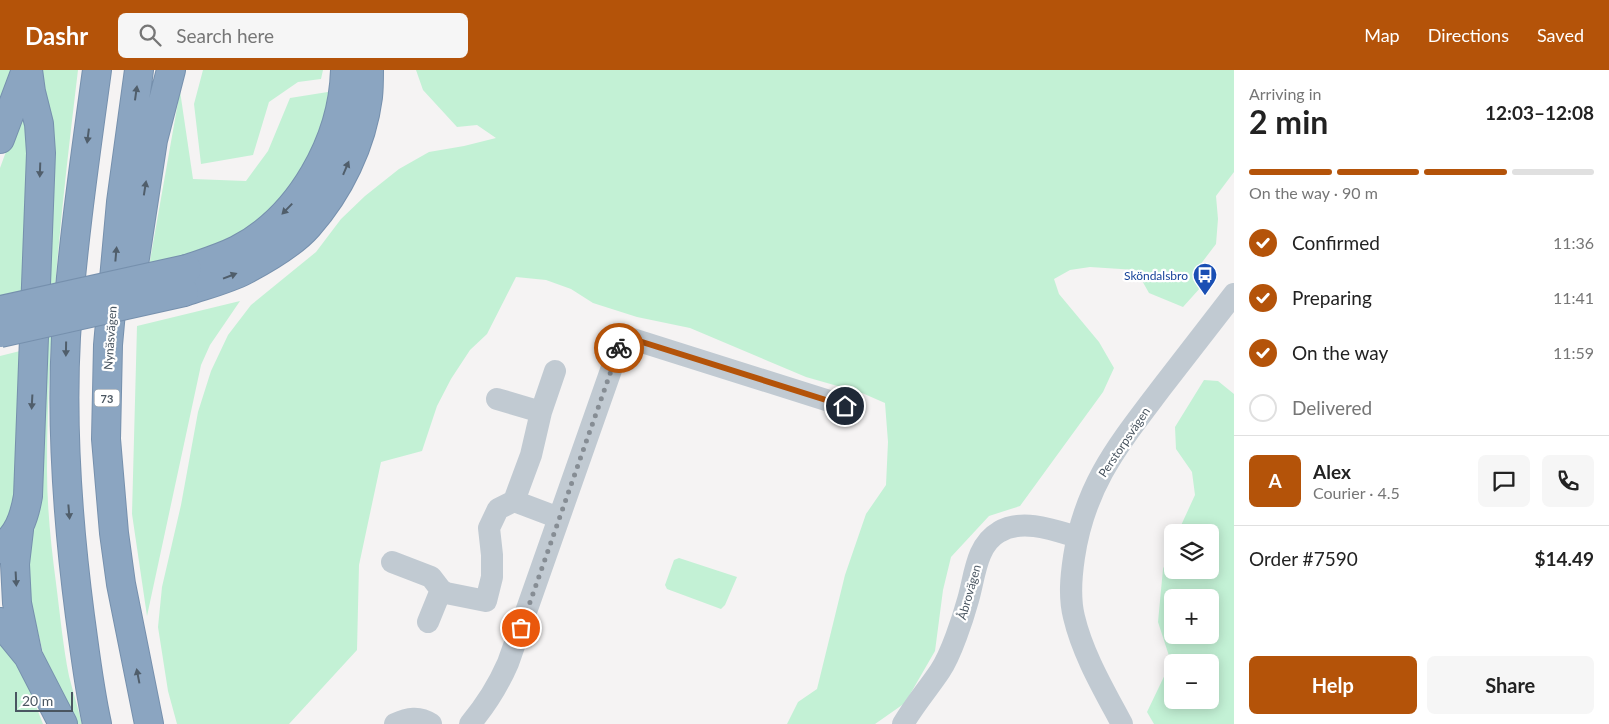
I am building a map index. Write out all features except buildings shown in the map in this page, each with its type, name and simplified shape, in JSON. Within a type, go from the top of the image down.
[{"type":"highway","points":[[0,139],[27,70]]},
{"type":"highway","points":[[27,70],[39,124],[41,153],[28,496],[19,530],[15,564],[17,603],[28,656]]},
{"type":"highway","points":[[96,70],[73,256],[66,338],[65,418],[68,496],[75,577],[90,692],[98,724]]},
{"type":"highway","name":"Nynäsvägen","points":[[139,70],[121,202],[108,345],[106,438],[114,533],[121,584],[149,724]]},
{"type":"highway","points":[[114,533],[125,358],[133,270],[153,140],[171,70]]},
{"type":"highway","points":[[186,280],[211,261],[238,249],[267,229],[291,206],[307,186],[320,165],[329,143],[342,102],[345,70]]},
{"type":"highway","points":[[0,318],[244,270],[278,250],[307,228],[342,178],[363,123],[368,96],[369,70]]},
{"type":"highway","points":[[0,550],[8,544],[19,530]]},
{"type":"highway","points":[[0,622],[28,656],[63,724]]},
{"type":"street","name":"Perstorpsvägen","points":[[1122,724],[1085,650],[1074,616],[1070,597],[1077,537],[1088,500],[1105,466],[1127,434],[1234,294]]},
{"type":"street","points":[[470,724],[486,706],[499,685],[508,663],[623,336],[845,406]]},
{"type":"street","points":[[392,562],[431,577],[440,590],[446,593],[486,601],[492,577],[489,528],[498,509],[514,501],[532,455],[541,412],[555,371]]},
{"type":"street","points":[[497,399],[541,412]]},
{"type":"street","points":[[514,501],[559,518]]},
{"type":"street","name":"Åbrovägen","points":[[903,724],[913,707],[942,669],[968,601],[981,550],[988,540],[1000,531],[1013,527],[1031,526],[1077,537]]},
{"type":"street","points":[[428,622],[440,590]]},
{"type":"street","points":[[395,724],[409,718],[427,721],[431,724]]},
{"type":"green space","points":[[0,70],[15,70],[0,109]]},
{"type":"green space","points":[[43,70],[78,70],[56,270],[47,470],[51,540],[63,642],[69,676],[82,724],[72,724],[45,662],[26,581]]},
{"type":"green space","points":[[203,70],[323,70],[321,79],[298,82],[269,102],[253,155],[201,164],[194,104]]},
{"type":"green space","points":[[416,70],[1234,70],[1234,172],[1216,196],[1218,219],[1216,244],[1200,265],[1201,287],[1183,307],[1149,293],[1136,270],[1090,267],[1070,270],[1054,279],[1059,294],[1099,342],[1114,368],[1103,392],[1020,506],[989,516],[951,557],[943,590],[935,651],[905,703],[875,724],[787,724],[798,702],[817,689],[845,575],[866,514],[886,485],[888,442],[885,403],[862,393],[806,377],[690,328],[637,317],[593,303],[571,289],[546,280],[516,277],[487,334],[470,350],[451,379],[437,406],[422,451],[381,462],[359,565],[357,650],[289,724],[177,724],[168,691],[158,627],[162,587],[181,505],[198,412],[211,371],[228,335],[251,305],[316,252],[341,219],[365,196],[399,169],[429,152],[496,138],[477,125],[457,127],[423,90]]},
{"type":"green space","points":[[180,91],[193,179],[246,181],[268,151],[290,98],[334,91],[320,139],[300,180],[259,225],[228,243],[149,266]]},
{"type":"green space","points":[[23,105],[31,121],[26,299],[0,303],[0,168]]},
{"type":"green space","points":[[240,301],[210,345],[201,365],[147,616],[132,514],[137,326]]},
{"type":"green space","points":[[24,350],[20,490],[5,528],[0,532],[0,356]]},
{"type":"green space","points":[[1204,380],[1218,381],[1234,394],[1234,724],[1154,724],[1147,712],[1164,677],[1164,709],[1219,709],[1219,654],[1168,654],[1165,644],[1219,644],[1219,589],[1164,589],[1164,640],[1158,622],[1164,566],[1164,579],[1219,579],[1219,524],[1182,524],[1195,495],[1192,472],[1176,449],[1175,427]]},
{"type":"green space","points":[[679,558],[737,577],[725,605],[721,609],[667,589],[665,585],[674,560]]},
{"type":"green space","points":[[0,633],[17,658],[43,724],[0,724]]},
{"type":"way so far","points":[[521,628],[619,348]]},
{"type":"place","name":"Sköndalsbro","points":[[1205,296]]},
{"type":"route","points":[[619,348],[623,336],[845,406]]}]
